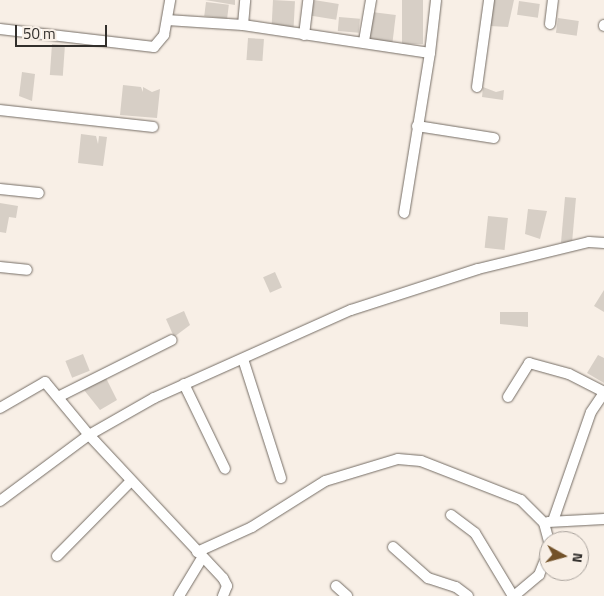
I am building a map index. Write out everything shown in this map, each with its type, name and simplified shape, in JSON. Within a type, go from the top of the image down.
[{"type":"street","points":[[0,29],[143,48],[160,42],[167,20],[170,0]]},
{"type":"street","points":[[243,25],[245,0]]},
{"type":"street","points":[[304,35],[308,0]]},
{"type":"street","points":[[364,41],[371,0]]},
{"type":"street","points":[[404,213],[430,53],[436,0]]},
{"type":"street","points":[[477,87],[489,0]]},
{"type":"street","points":[[550,24],[553,0]]},
{"type":"street","points":[[167,20],[243,25],[304,35],[364,41],[430,53]]},
{"type":"street","points":[[0,110],[153,127]]},
{"type":"street","points":[[417,126],[494,138]]},
{"type":"street","points":[[0,189],[39,193]]},
{"type":"street","points":[[0,501],[89,435],[184,384],[243,358],[388,298],[487,267],[589,242],[604,244]]},
{"type":"street","points":[[0,267],[27,270]]},
{"type":"street","points":[[58,396],[172,340]]},
{"type":"street","points":[[243,358],[281,478]]},
{"type":"street","points":[[508,398],[529,363],[569,374],[604,392],[592,412],[548,522],[548,531]]},
{"type":"street","points":[[0,408],[39,382],[58,396],[89,435],[226,582],[223,596]]},
{"type":"street","points":[[184,384],[225,469]]},
{"type":"street","points":[[179,596],[200,555],[252,527],[324,481],[398,459],[421,461],[507,492],[536,511],[548,522],[604,519]]},
{"type":"street","points":[[57,556],[131,481]]},
{"type":"street","points":[[451,515],[475,533],[513,596],[539,575]]},
{"type":"street","points":[[393,547],[428,578],[456,586],[468,596]]},
{"type":"street","points":[[336,586],[347,596]]},
{"type":"building","points":[[205,0],[235,0],[235,5]]},
{"type":"building","points":[[273,0],[295,1],[294,27],[272,26]]},
{"type":"building","points":[[314,0],[339,4],[336,20],[311,16]]},
{"type":"building","points":[[402,0],[423,0],[423,44],[402,44]]},
{"type":"building","points":[[492,0],[514,0],[508,27],[490,26]]},
{"type":"building","points":[[519,1],[540,4],[538,18],[517,15]]},
{"type":"building","points":[[206,2],[229,5],[227,19],[204,16]]},
{"type":"building","points":[[372,12],[396,15],[392,43],[369,40]]},
{"type":"building","points":[[339,17],[360,19],[359,33],[338,31]]},
{"type":"building","points":[[558,18],[579,21],[577,36],[556,33]]},
{"type":"building","points":[[248,38],[264,39],[262,61],[246,60]]},
{"type":"building","points":[[52,44],[65,45],[63,76],[50,75]]},
{"type":"building","points":[[22,72],[35,74],[32,101],[19,96]]},
{"type":"building","points":[[123,85],[141,87],[143,92],[143,87],[152,92],[160,89],[157,118],[120,115]]},
{"type":"building","points":[[483,87],[496,92],[504,90],[503,100],[482,97]]},
{"type":"building","points":[[81,134],[96,136],[98,144],[99,136],[107,137],[103,166],[78,163]]},
{"type":"building","points":[[565,197],[576,198],[572,244],[561,243]]},
{"type":"building","points":[[0,203],[18,206],[16,218],[9,217],[6,233],[0,232]]},
{"type":"building","points":[[528,209],[547,211],[540,239],[525,234]]},
{"type":"building","points":[[488,216],[508,218],[505,250],[485,248]]},
{"type":"building","points":[[275,272],[282,288],[270,293],[263,277]]},
{"type":"building","points":[[604,290],[604,312],[594,306]]},
{"type":"building","points":[[184,311],[190,325],[174,337],[166,319]]},
{"type":"building","points":[[500,312],[528,312],[528,327],[500,324]]},
{"type":"building","points":[[83,354],[90,371],[72,378],[65,361]]},
{"type":"building","points":[[598,355],[604,358],[604,383],[587,373]]},
{"type":"building","points":[[106,378],[117,400],[100,410],[84,390]]}]
